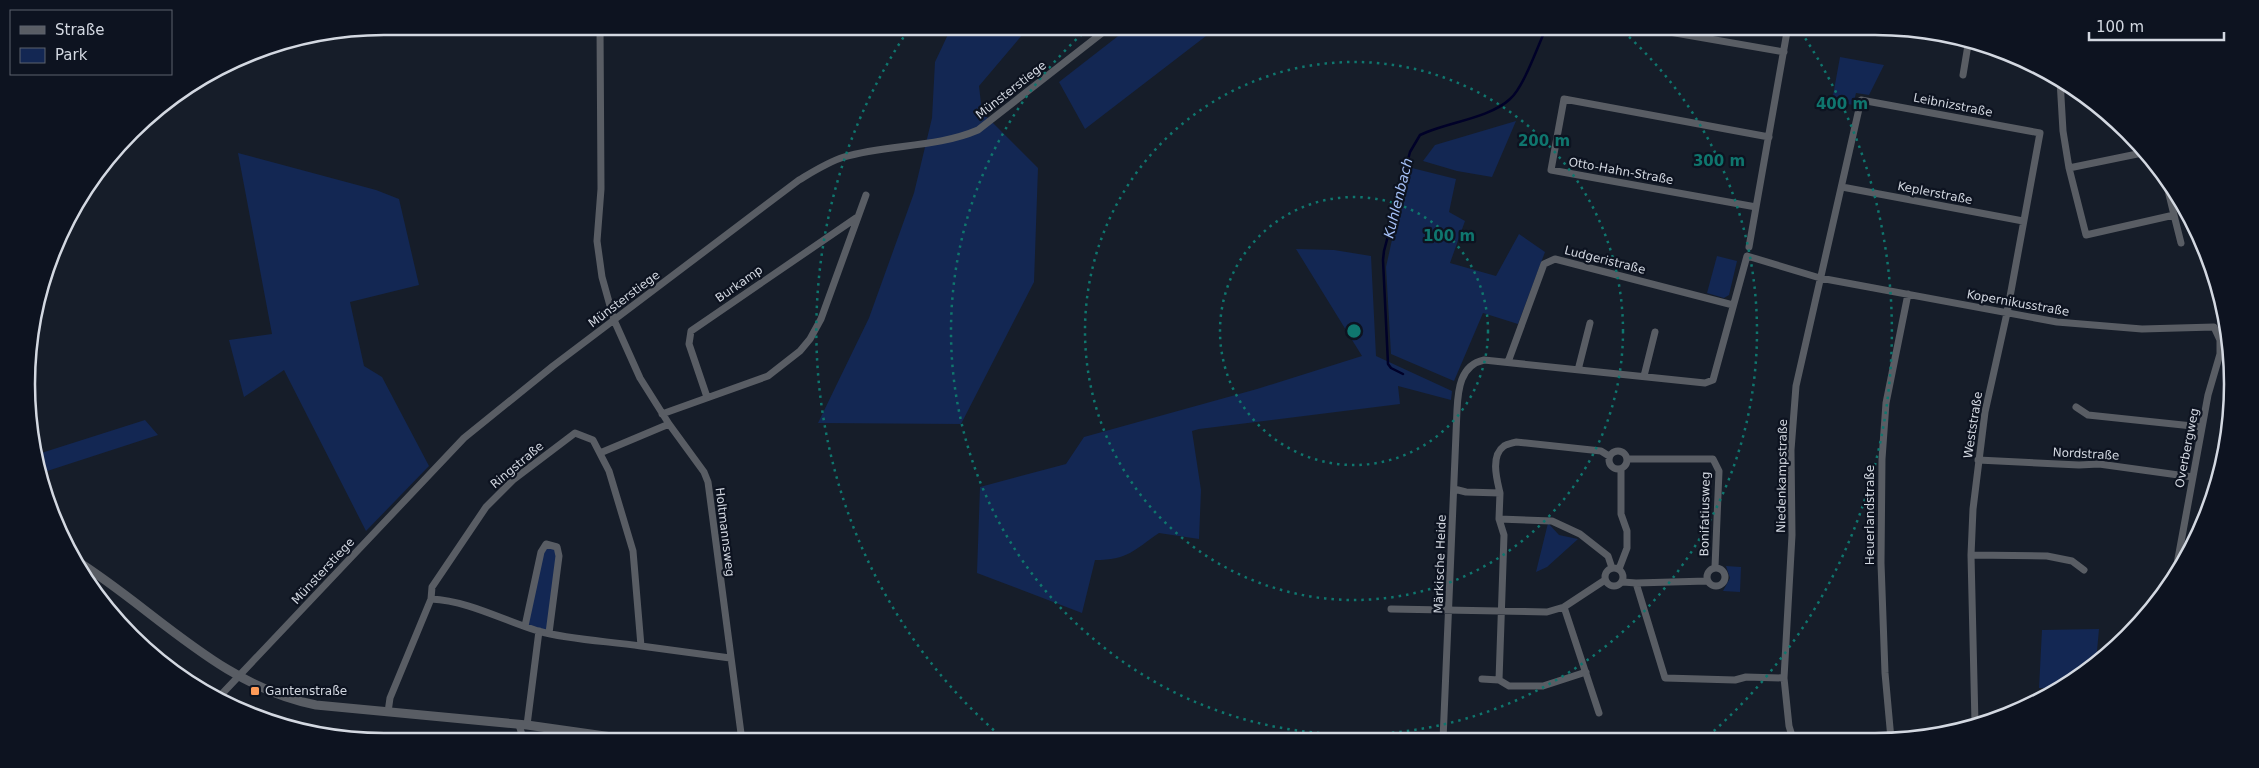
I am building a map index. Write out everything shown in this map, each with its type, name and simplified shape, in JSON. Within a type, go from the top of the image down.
[{"type":"street","name":"Holtmannsweg","points":[[600,35],[601,189],[597,241],[602,277],[614,320],[640,378],[662,414],[704,472],[708,482],[741,733]]},
{"type":"street","name":"Münsterstiege","points":[[223,693],[464,438],[502,405],[799,180],[825,165],[843,158],[952,139],[978,130],[1099,35]]},
{"type":"street","points":[[1687,35],[1784,52]]},
{"type":"street","points":[[1749,246],[1787,35]]},
{"type":"street","points":[[1963,74],[1968,48]]},
{"type":"street","points":[[2061,89],[2063,131],[2069,168],[2086,235],[2174,215]]},
{"type":"street","name":"Otto-Hahn-Straße","points":[[1756,207],[1551,170],[1564,98],[1768,137]]},
{"type":"street","name":"Leibnizstraße","points":[[1861,100],[2040,133]]},
{"type":"street","name":"Niedenkampstraße","points":[[1791,733],[1784,678],[1792,535],[1791,450],[1796,386],[1861,100]]},
{"type":"street","name":"Weststraße","points":[[1975,718],[1970,555],[1978,460],[1985,412],[2007,313],[2040,133]]},
{"type":"street","points":[[2069,168],[2137,154]]},
{"type":"street","name":"Keplerstraße","points":[[1842,187],[2024,221]]},
{"type":"street","points":[[662,414],[768,376],[800,352],[821,319],[866,195]]},
{"type":"street","points":[[2170,198],[2181,243]]},
{"type":"street","name":"Burkamp","points":[[707,397],[689,344],[691,331],[857,218]]},
{"type":"street","points":[[1508,362],[1705,383],[1713,380],[1747,256],[1820,278]]},
{"type":"street","name":"Ludgeristraße","points":[[1508,362],[1544,264],[1555,259],[1733,305]]},
{"type":"street","name":"Kopernikusstraße","points":[[1820,278],[2057,322],[2142,329],[2214,327]]},
{"type":"street","name":"Heuerlandstraße","points":[[1890,732],[1885,673],[1881,573],[1882,452],[1886,403],[1908,294]]},
{"type":"street","points":[[1578,370],[1590,323]]},
{"type":"street","name":"Overbergweg","points":[[2178,555],[2214,368],[2220,354],[2220,340],[2214,327]]},
{"type":"street","points":[[1644,376],[1655,332]]},
{"type":"street","name":"Märkische Heide","points":[[1443,733],[1458,389],[1462,377],[1476,361],[1508,362]]},
{"type":"street","points":[[2076,408],[2088,415],[2202,427]]},
{"type":"street","points":[[600,453],[669,424]]},
{"type":"street","name":"Ringstraße","points":[[388,712],[390,698],[431,599],[432,588],[486,507],[513,480],[575,433],[593,440],[609,471],[633,550],[641,646]]},
{"type":"street","points":[[1499,680],[1504,535],[1499,519],[1500,493],[1495,475],[1497,456],[1504,446],[1516,442],[1601,451],[1609,456]]},
{"type":"street","points":[[1615,450],[1622,451],[1627,459],[1627,464],[1621,469],[1614,469],[1609,463],[1609,456],[1615,450]]},
{"type":"street","name":"Bonifatiusweg","points":[[1627,459],[1713,459],[1719,471],[1715,567]]},
{"type":"street","name":"Nordstraße","points":[[1978,460],[2079,465],[2099,464],[2192,477]]},
{"type":"street","points":[[1499,519],[1552,521],[1580,534],[1608,556],[1615,568],[1624,574],[1623,582],[1617,587],[1610,586],[1605,580],[1606,572],[1615,568],[1627,548],[1627,531],[1621,514],[1621,469]]},
{"type":"street","points":[[1454,489],[1466,492],[1500,493]]},
{"type":"street","points":[[525,626],[541,552],[546,544],[557,547],[558,556],[549,633]]},
{"type":"street","points":[[1970,555],[2048,556],[2072,561],[2084,570]]},
{"type":"street","name":"Bonifatiusweg","points":[[1715,567],[1720,568],[1725,573],[1725,581],[1720,586],[1712,586],[1707,580],[1707,573],[1715,567]]},
{"type":"street","points":[[88,568],[106,579],[198,649],[270,692],[301,702],[523,725],[582,733]]},
{"type":"street","points":[[1391,609],[1547,612],[1564,607],[1605,580]]},
{"type":"street","points":[[1623,582],[1707,580]]},
{"type":"street","points":[[1636,583],[1665,678],[1734,680],[1746,677],[1784,678]]},
{"type":"street","points":[[431,599],[447,600],[479,609],[549,633],[730,658]]},
{"type":"street","points":[[1564,607],[1599,713]]},
{"type":"street","points":[[523,733],[523,725],[539,631]]},
{"type":"street","points":[[1482,679],[1499,680],[1509,686],[1543,686],[1586,672]]},
{"type":"green space","points":[[948,35],[1022,35],[979,86],[982,112],[1038,168],[1034,282],[961,424],[818,423],[869,318],[914,193],[932,118],[935,62]]},
{"type":"green space","points":[[1119,35],[1207,35],[1085,129],[1059,82]]},
{"type":"green space","points":[[1840,57],[1884,65],[1869,95],[1856,93],[1853,105],[1832,101]]},
{"type":"green space","points":[[1516,121],[1492,177],[1457,171],[1423,161],[1435,145]]},
{"type":"green space","points":[[238,153],[376,190],[399,199],[419,285],[350,302],[364,366],[382,377],[429,466],[366,531],[284,370],[244,397],[229,340],[272,334]]},
{"type":"green space","points":[[1408,167],[1456,179],[1449,212],[1465,221],[1450,263],[1496,276],[1519,234],[1545,252],[1518,324],[1483,313],[1454,381],[1391,354],[1386,267]]},
{"type":"green space","points":[[1296,249],[1334,250],[1371,256],[1376,356],[1452,391],[1451,400],[1398,386],[1400,404],[1192,431],[1201,490],[1199,539],[1159,533],[1123,556],[1106,560],[1095,560],[1082,613],[977,573],[980,487],[1066,464],[1084,437],[1257,389],[1362,356]]},
{"type":"green space","points":[[1717,256],[1737,261],[1729,295],[1724,298],[1707,293]]},
{"type":"green space","points":[[145,420],[158,435],[46,471],[42,453]]},
{"type":"green space","points":[[1548,523],[1559,535],[1578,539],[1547,567],[1536,572]]},
{"type":"green space","points":[[547,546],[555,549],[557,557],[547,631],[527,625],[543,553]]},
{"type":"green space","points":[[1726,566],[1741,567],[1740,592],[1723,591],[1730,578]]},
{"type":"green space","points":[[2099,629],[2097,653],[2050,686],[2039,688],[2042,630]]},
{"type":"waterway","name":"Kuhlenbach","points":[[1403,374],[1391,368],[1388,364],[1383,260],[1410,152],[1420,135],[1482,115],[1510,99],[1525,76],[1543,35]]},
{"type":"place","name":"Gantenstraße","points":[[255,691]]}]
